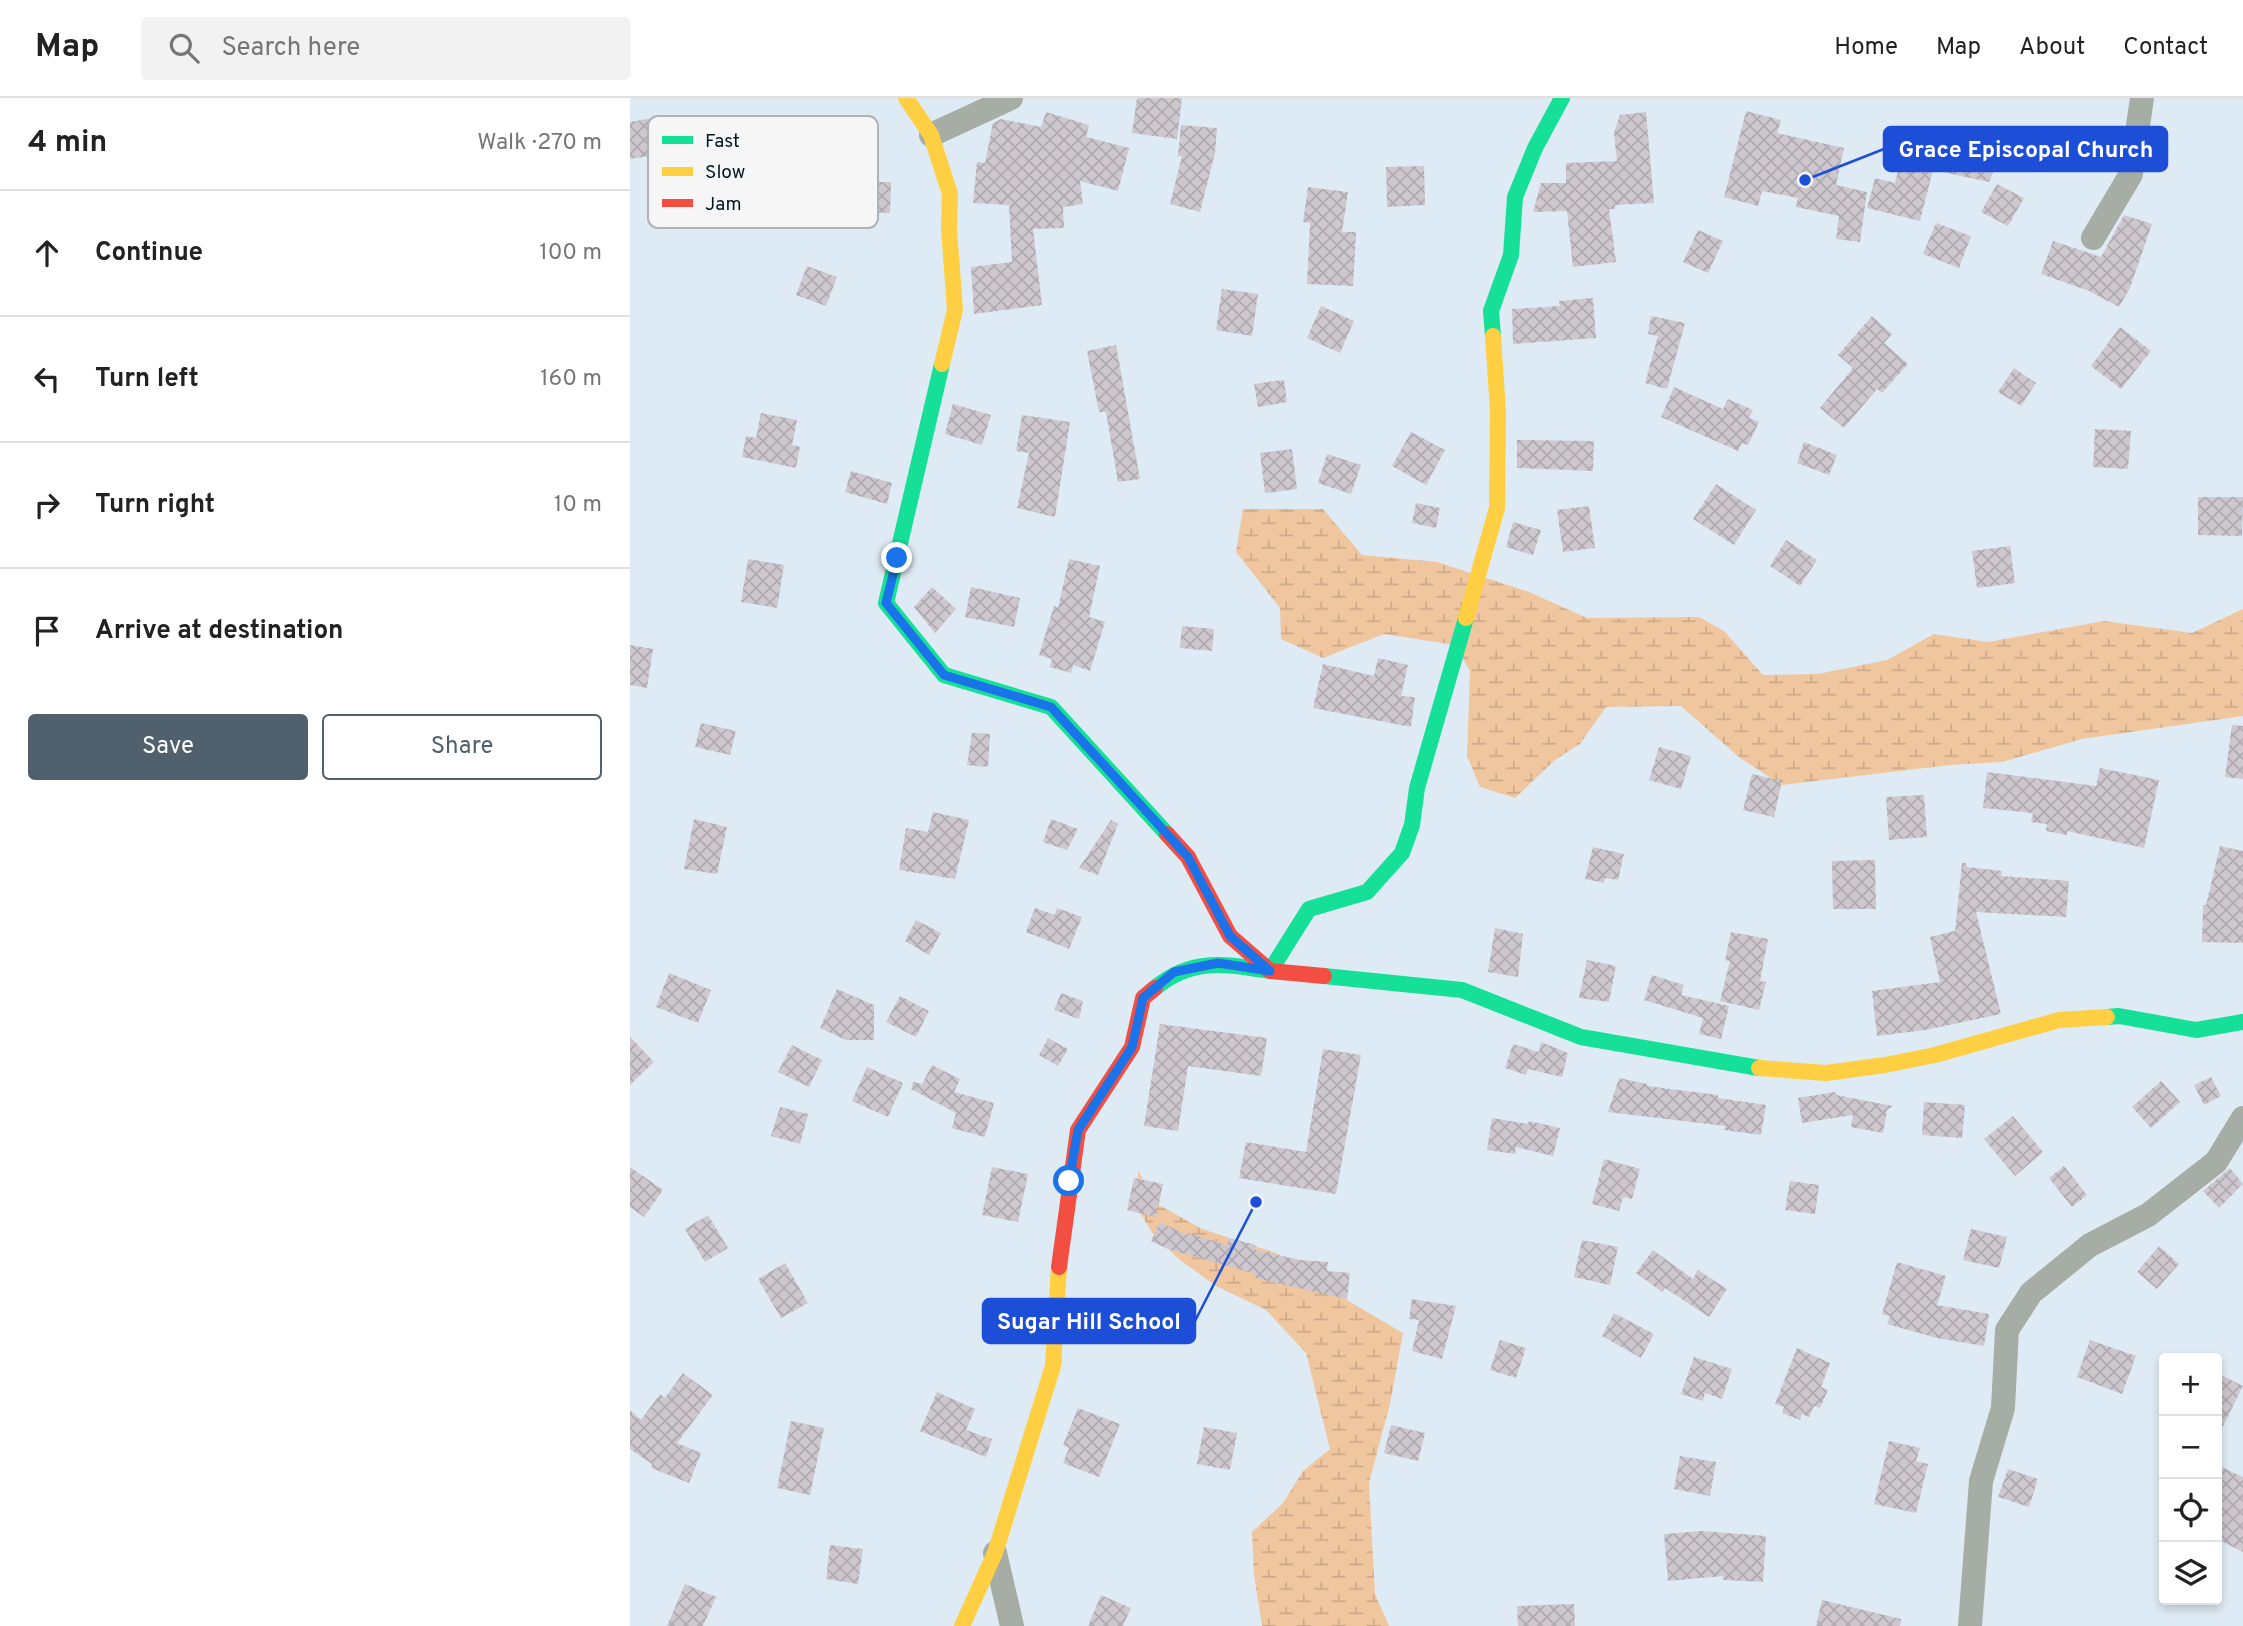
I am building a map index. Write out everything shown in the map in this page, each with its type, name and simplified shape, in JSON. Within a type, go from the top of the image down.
[{"type":"street","points":[[906,98],[931,135],[950,194],[948,229],[955,310],[886,603],[944,675],[1051,707],[1188,857],[1230,936],[1270,971]]},
{"type":"street","points":[[931,135],[1011,98]]},
{"type":"street","points":[[1270,971],[1309,909],[1367,892],[1402,853],[1412,825],[1417,788],[1497,508],[1498,412],[1491,311],[1511,255],[1515,197],[1535,148],[1562,98]]},
{"type":"street","points":[[2093,238],[2130,174],[2142,98]]},
{"type":"street","points":[[962,1626],[996,1553],[1053,1366],[1060,1244],[1078,1130],[1132,1047],[1143,998],[1174,972],[1218,963],[1270,971],[1462,990],[1581,1037],[1782,1072],[1826,1073],[1885,1065],[1935,1055],[2059,1020],[2119,1016],[2196,1030],[2243,1023]]},
{"type":"street","points":[[1970,1626],[1980,1481],[2003,1408],[2007,1330],[2031,1293],[2090,1245],[2148,1215],[2216,1162],[2243,1118]]},
{"type":"street","points":[[996,1553],[1012,1626]]},
{"type":"green space","points":[[1243,509],[1323,509],[1362,555],[1437,562],[1529,592],[1587,618],[1699,617],[1724,631],[1763,675],[1818,674],[1887,660],[1934,634],[1988,642],[2104,621],[2192,633],[2243,609],[2243,716],[2082,739],[2002,762],[1950,765],[1782,785],[1740,758],[1681,706],[1606,707],[1580,744],[1555,760],[1515,798],[1480,787],[1467,756],[1470,671],[1455,645],[1384,634],[1323,658],[1281,639],[1280,608],[1236,552]]},
{"type":"green space","points":[[1138,1171],[1159,1205],[1202,1229],[1276,1253],[1323,1286],[1403,1333],[1390,1404],[1369,1483],[1375,1594],[1389,1626],[1262,1626],[1254,1575],[1252,1532],[1283,1503],[1303,1471],[1330,1449],[1306,1353],[1266,1310],[1216,1286],[1180,1260],[1155,1237],[1139,1211]]},
{"type":"building","points":[[1137,98],[1182,98],[1177,139],[1132,133]]},
{"type":"building","points":[[1746,111],[1781,120],[1777,133],[1844,148],[1836,185],[1867,192],[1860,242],[1836,239],[1839,216],[1796,207],[1798,198],[1762,191],[1758,206],[1724,197]]},
{"type":"building","points":[[1046,112],[1089,125],[1086,137],[1129,148],[1118,191],[1080,181],[1083,204],[1063,207],[1064,228],[1033,229],[1042,305],[974,314],[971,267],[1012,262],[1009,205],[973,203],[977,162],[985,163],[993,123],[1001,119],[1041,127]]},
{"type":"building","points":[[1646,112],[1654,203],[1615,205],[1615,209],[1609,209],[1616,262],[1573,267],[1567,211],[1533,212],[1541,183],[1566,183],[1566,163],[1617,161],[1614,133],[1620,115]]},
{"type":"building","points":[[648,119],[648,156],[630,159],[630,122]]},
{"type":"building","points":[[1181,125],[1217,128],[1215,153],[1200,212],[1170,204],[1182,156],[1178,156]]},
{"type":"building","points":[[1909,126],[1953,137],[1954,131],[1987,138],[1985,144],[2002,151],[1989,182],[1933,170],[1920,221],[1867,208],[1875,178],[1895,183]]},
{"type":"building","points":[[1424,166],[1425,205],[1387,207],[1386,167]]},
{"type":"building","points":[[878,182],[891,182],[890,213],[878,213]]},
{"type":"building","points":[[1997,184],[2024,198],[2008,226],[1981,212]]},
{"type":"building","points":[[1308,187],[1348,192],[1342,232],[1356,232],[1353,286],[1307,284],[1310,223],[1303,222]]},
{"type":"building","points":[[2124,215],[2152,224],[2130,288],[2119,307],[2089,291],[2041,274],[2053,241],[2101,257]]},
{"type":"building","points":[[1936,223],[1971,236],[1959,268],[1923,254]]},
{"type":"building","points":[[1698,230],[1723,241],[1708,273],[1683,262]]},
{"type":"building","points":[[807,266],[837,277],[826,306],[796,295]]},
{"type":"building","points":[[1222,289],[1258,294],[1252,336],[1216,330]]},
{"type":"building","points":[[1593,298],[1596,338],[1513,344],[1512,309],[1560,306],[1559,301]]},
{"type":"building","points":[[1321,306],[1354,321],[1340,353],[1307,338]]},
{"type":"building","points":[[1651,316],[1685,323],[1667,389],[1645,383],[1658,336],[1648,334]]},
{"type":"building","points":[[1872,316],[1892,334],[1884,343],[1908,364],[1882,393],[1877,389],[1844,428],[1820,408],[1853,368],[1838,355]]},
{"type":"building","points":[[2120,327],[2151,351],[2121,389],[2091,366]]},
{"type":"building","points":[[1116,345],[1140,479],[1118,482],[1106,412],[1099,412],[1087,351]]},
{"type":"building","points":[[2014,368],[2036,383],[2021,406],[1998,392]]},
{"type":"building","points":[[1284,380],[1287,402],[1258,407],[1254,384]]},
{"type":"building","points":[[1674,387],[1723,409],[1728,399],[1753,410],[1749,418],[1759,422],[1748,445],[1742,443],[1738,451],[1661,417]]},
{"type":"building","points":[[953,404],[991,415],[982,445],[945,434]]},
{"type":"building","points":[[761,413],[797,420],[792,445],[800,447],[796,468],[742,457],[746,436],[756,438]]},
{"type":"building","points":[[1022,415],[1070,422],[1055,517],[1017,508],[1029,453],[1016,451]]},
{"type":"building","points":[[2095,429],[2131,431],[2128,469],[2093,467]]},
{"type":"building","points":[[1411,432],[1445,450],[1426,485],[1392,466]]},
{"type":"building","points":[[1517,440],[1594,441],[1593,471],[1517,468]]},
{"type":"building","points":[[1804,442],[1837,455],[1829,475],[1797,463]]},
{"type":"building","points":[[1292,449],[1297,489],[1265,493],[1260,453]]},
{"type":"building","points":[[1327,454],[1361,465],[1351,494],[1318,483]]},
{"type":"building","points":[[851,471],[892,483],[887,504],[845,492]]},
{"type":"building","points":[[1716,484],[1756,510],[1734,545],[1693,519]]},
{"type":"building","points":[[2198,497],[2243,497],[2242,536],[2198,535]]},
{"type":"building","points":[[1416,503],[1440,508],[1436,528],[1412,523]]},
{"type":"building","points":[[1589,506],[1595,548],[1563,552],[1557,510]]},
{"type":"building","points":[[1513,522],[1541,530],[1533,555],[1506,547]]},
{"type":"building","points":[[1786,540],[1817,560],[1800,586],[1770,566]]},
{"type":"building","points":[[2010,546],[2015,583],[1977,588],[1972,551]]},
{"type":"building","points":[[748,559],[784,565],[777,608],[741,602]]},
{"type":"building","points":[[1069,559],[1100,566],[1089,617],[1105,622],[1090,671],[1073,665],[1071,673],[1050,667],[1052,659],[1039,655],[1054,606],[1058,608]]},
{"type":"building","points":[[932,587],[956,609],[935,633],[914,607]]},
{"type":"building","points":[[971,587],[1020,598],[1014,627],[965,617]]},
{"type":"building","points":[[1182,626],[1214,629],[1212,651],[1180,648]]},
{"type":"building","points":[[630,645],[653,649],[647,688],[630,685]]},
{"type":"building","points":[[1378,658],[1408,665],[1401,696],[1415,697],[1411,727],[1313,708],[1323,664],[1374,676]]},
{"type":"building","points":[[701,723],[736,731],[730,755],[695,747]]},
{"type":"building","points":[[2232,725],[2243,726],[2243,779],[2225,777]]},
{"type":"building","points":[[972,733],[990,734],[988,767],[967,765]]},
{"type":"building","points":[[1659,747],[1691,756],[1681,789],[1649,780]]},
{"type":"building","points":[[2100,768],[2159,780],[2144,848],[2067,831],[2067,835],[2046,831],[2047,824],[2031,822],[2033,813],[1983,808],[1987,772],[2096,786]]},
{"type":"building","points":[[1752,774],[1782,781],[1774,817],[1743,810]]},
{"type":"building","points":[[1924,795],[1927,837],[1889,840],[1886,797]]},
{"type":"building","points":[[933,812],[969,820],[955,879],[899,870],[906,828],[928,832]]},
{"type":"building","points":[[694,819],[727,827],[717,874],[684,869]]},
{"type":"building","points":[[1051,819],[1078,829],[1067,850],[1043,842]]},
{"type":"building","points":[[1111,820],[1118,824],[1098,875],[1079,868]]},
{"type":"building","points":[[2220,846],[2243,851],[2243,943],[2202,942],[2203,905],[2206,905]]},
{"type":"building","points":[[1593,847],[1624,854],[1618,880],[1605,878],[1604,883],[1585,879]]},
{"type":"building","points":[[1875,860],[1876,909],[1833,909],[1832,861]]},
{"type":"building","points":[[1962,863],[1966,863],[1967,867],[2002,871],[2001,876],[2069,881],[2066,917],[1976,912],[2001,1014],[1925,1030],[1877,1036],[1872,991],[1940,982],[1930,937],[1955,931]]},
{"type":"building","points":[[1035,908],[1055,915],[1057,908],[1082,917],[1069,949],[1026,932]]},
{"type":"building","points":[[916,920],[941,933],[929,955],[905,941]]},
{"type":"building","points":[[1495,928],[1523,934],[1518,977],[1488,972]]},
{"type":"building","points":[[1731,932],[1768,939],[1760,981],[1766,982],[1759,1010],[1720,1001],[1730,961],[1725,960]]},
{"type":"building","points":[[1587,960],[1616,966],[1609,1002],[1579,998]]},
{"type":"building","points":[[669,973],[711,990],[698,1023],[656,1007]]},
{"type":"building","points":[[1652,975],[1684,985],[1681,995],[1729,1006],[1721,1039],[1699,1034],[1703,1018],[1644,1000]]},
{"type":"building","points":[[837,989],[874,1005],[874,1040],[846,1040],[820,1028]]},
{"type":"building","points":[[1061,993],[1083,1001],[1079,1019],[1054,1010]]},
{"type":"building","points":[[900,996],[929,1011],[916,1037],[886,1022]]},
{"type":"building","points":[[1160,1024],[1267,1038],[1261,1076],[1188,1066],[1178,1131],[1144,1126]]},
{"type":"building","points":[[630,1037],[654,1062],[630,1085]]},
{"type":"building","points":[[1048,1038],[1068,1049],[1058,1066],[1039,1055]]},
{"type":"building","points":[[1541,1042],[1568,1053],[1562,1077],[1528,1069],[1526,1075],[1505,1068],[1513,1044],[1539,1052]]},
{"type":"building","points":[[792,1045],[822,1060],[809,1087],[778,1072]]},
{"type":"building","points":[[1323,1049],[1361,1055],[1336,1194],[1239,1178],[1246,1142],[1306,1152]]},
{"type":"building","points":[[932,1065],[960,1079],[954,1092],[994,1103],[985,1137],[952,1128],[956,1113],[911,1089],[913,1082],[922,1084]]},
{"type":"building","points":[[867,1067],[903,1083],[888,1117],[852,1101]]},
{"type":"building","points":[[2211,1077],[2221,1096],[2204,1105],[2194,1085]]},
{"type":"building","points":[[1619,1078],[1647,1086],[1718,1095],[1718,1098],[1766,1105],[1761,1135],[1724,1130],[1725,1126],[1608,1112]]},
{"type":"building","points":[[2161,1081],[2180,1102],[2151,1128],[2132,1107]]},
{"type":"building","points":[[1835,1092],[1836,1095],[1893,1106],[1887,1110],[1883,1133],[1851,1127],[1853,1115],[1802,1123],[1798,1098]]},
{"type":"building","points":[[1924,1102],[1965,1105],[1962,1138],[1922,1135]]},
{"type":"building","points":[[780,1107],[808,1114],[800,1144],[771,1136]]},
{"type":"building","points":[[2013,1116],[2043,1152],[2015,1176],[1984,1139]]},
{"type":"building","points":[[1492,1118],[1528,1124],[1529,1121],[1560,1128],[1553,1156],[1516,1147],[1515,1154],[1487,1150]]},
{"type":"building","points":[[1604,1159],[1640,1169],[1632,1199],[1623,1197],[1619,1211],[1592,1204]]},
{"type":"building","points":[[2064,1166],[2087,1195],[2072,1207],[2049,1178]]},
{"type":"building","points":[[630,1167],[663,1190],[644,1217],[630,1207]]},
{"type":"building","points":[[992,1167],[1028,1174],[1018,1222],[982,1215]]},
{"type":"building","points":[[2230,1168],[2243,1184],[2219,1208],[2203,1191]]},
{"type":"building","points":[[1134,1178],[1163,1184],[1156,1217],[1127,1210]]},
{"type":"building","points":[[1790,1181],[1819,1185],[1815,1214],[1785,1210]]},
{"type":"building","points":[[708,1215],[728,1248],[705,1262],[685,1229]]},
{"type":"building","points":[[1160,1222],[1187,1235],[1188,1233],[1227,1245],[1229,1238],[1256,1245],[1255,1250],[1300,1260],[1328,1262],[1327,1271],[1350,1273],[1347,1299],[1255,1278],[1256,1274],[1168,1249],[1151,1241]]},
{"type":"building","points":[[1971,1229],[2007,1237],[1999,1268],[1963,1260]]},
{"type":"building","points":[[1582,1240],[1618,1247],[1610,1285],[1574,1277]]},
{"type":"building","points":[[2159,1246],[2179,1264],[2157,1289],[2137,1272]]},
{"type":"building","points":[[1653,1250],[1693,1279],[1698,1270],[1727,1289],[1709,1317],[1665,1288],[1662,1292],[1636,1273]]},
{"type":"building","points":[[1897,1262],[1946,1276],[1937,1305],[1989,1314],[1984,1346],[1937,1338],[1887,1324],[1890,1316],[1882,1314]]},
{"type":"building","points":[[785,1263],[808,1303],[781,1318],[758,1279]]},
{"type":"building","points":[[1412,1299],[1456,1306],[1442,1359],[1412,1351],[1419,1320],[1409,1319]]},
{"type":"building","points":[[1614,1313],[1654,1334],[1641,1358],[1602,1336]]},
{"type":"building","points":[[1500,1340],[1526,1348],[1516,1378],[1490,1370]]},
{"type":"building","points":[[2090,1340],[2136,1356],[2122,1394],[2077,1377]]},
{"type":"building","points":[[1797,1348],[1830,1363],[1821,1387],[1828,1390],[1820,1408],[1814,1406],[1809,1417],[1802,1414],[1800,1420],[1782,1413],[1784,1407],[1775,1404]]},
{"type":"building","points":[[1694,1357],[1732,1369],[1722,1399],[1705,1393],[1703,1401],[1681,1394]]},
{"type":"building","points":[[683,1373],[713,1395],[677,1443],[701,1453],[689,1483],[651,1468],[652,1464],[630,1449],[630,1410],[641,1420],[660,1394],[665,1398]]},
{"type":"building","points":[[2222,1376],[2243,1386],[2222,1428]]},
{"type":"building","points":[[937,1392],[975,1409],[966,1430],[992,1439],[986,1457],[920,1431]]},
{"type":"building","points":[[1078,1408],[1120,1424],[1099,1477],[1063,1463],[1069,1448],[1063,1445]]},
{"type":"building","points":[[791,1421],[824,1428],[810,1495],[777,1488]]},
{"type":"building","points":[[1391,1425],[1425,1433],[1418,1461],[1384,1453]]},
{"type":"building","points":[[1204,1427],[1237,1433],[1230,1470],[1197,1464]]},
{"type":"building","points":[[1889,1441],[1920,1448],[1916,1461],[1928,1464],[1916,1513],[1874,1504]]},
{"type":"building","points":[[1680,1456],[1716,1462],[1710,1496],[1674,1489]]},
{"type":"building","points":[[2222,1467],[2243,1477],[2243,1552],[2222,1542]]},
{"type":"building","points":[[2008,1469],[2038,1479],[2029,1507],[1998,1497]]},
{"type":"building","points":[[1702,1531],[1766,1536],[1763,1582],[1723,1580],[1723,1576],[1668,1581],[1664,1534]]},
{"type":"building","points":[[830,1545],[863,1549],[858,1584],[826,1579]]},
{"type":"building","points":[[685,1584],[716,1597],[703,1626],[667,1626]]},
{"type":"building","points":[[1101,1595],[1131,1608],[1123,1626],[1088,1626]]},
{"type":"building","points":[[1822,1600],[1901,1619],[1900,1626],[1816,1626]]},
{"type":"building","points":[[1574,1604],[1575,1626],[1518,1626],[1517,1606]]},
{"type":"traffic: fast","points":[[1493,336],[1491,311],[1511,255],[1515,197],[1535,148],[1562,98]]},
{"type":"traffic: fast","points":[[942,364],[886,603],[944,675],[1051,707],[1167,834]]},
{"type":"traffic: fast","points":[[1155,988],[1182,971],[1196,967],[1224,965],[1270,971],[1309,909],[1367,892],[1402,853],[1412,825],[1417,788],[1466,618]]},
{"type":"traffic: fast","points":[[1324,976],[1462,990],[1581,1037],[1759,1068]]},
{"type":"traffic: fast","points":[[2107,1017],[2119,1016],[2196,1030],[2243,1022]]},
{"type":"traffic: slow","points":[[906,98],[931,135],[950,194],[949,229],[955,310],[942,364]]},
{"type":"traffic: slow","points":[[1466,618],[1497,508],[1498,412],[1493,336]]},
{"type":"traffic: slow","points":[[1759,1068],[1826,1073],[1885,1065],[1935,1055],[2059,1020],[2107,1017]]},
{"type":"traffic: slow","points":[[962,1626],[995,1553],[1053,1366],[1059,1267]]},
{"type":"traffic: jam","points":[[1167,834],[1188,857],[1230,936],[1270,971],[1324,976]]},
{"type":"traffic: jam","points":[[1059,1267],[1078,1130],[1132,1047],[1143,998],[1155,988]]},
{"type":"place","name":"Grace Episcopal Church","points":[[1805,180]]},
{"type":"place","name":"Sugar Hill School","points":[[1256,1202]]},
{"type":"route","points":[[897,558],[886,603],[944,675],[1051,707],[1188,857],[1230,936],[1270,971],[1218,963],[1174,972],[1143,998],[1132,1047],[1078,1130],[1069,1181]]}]
